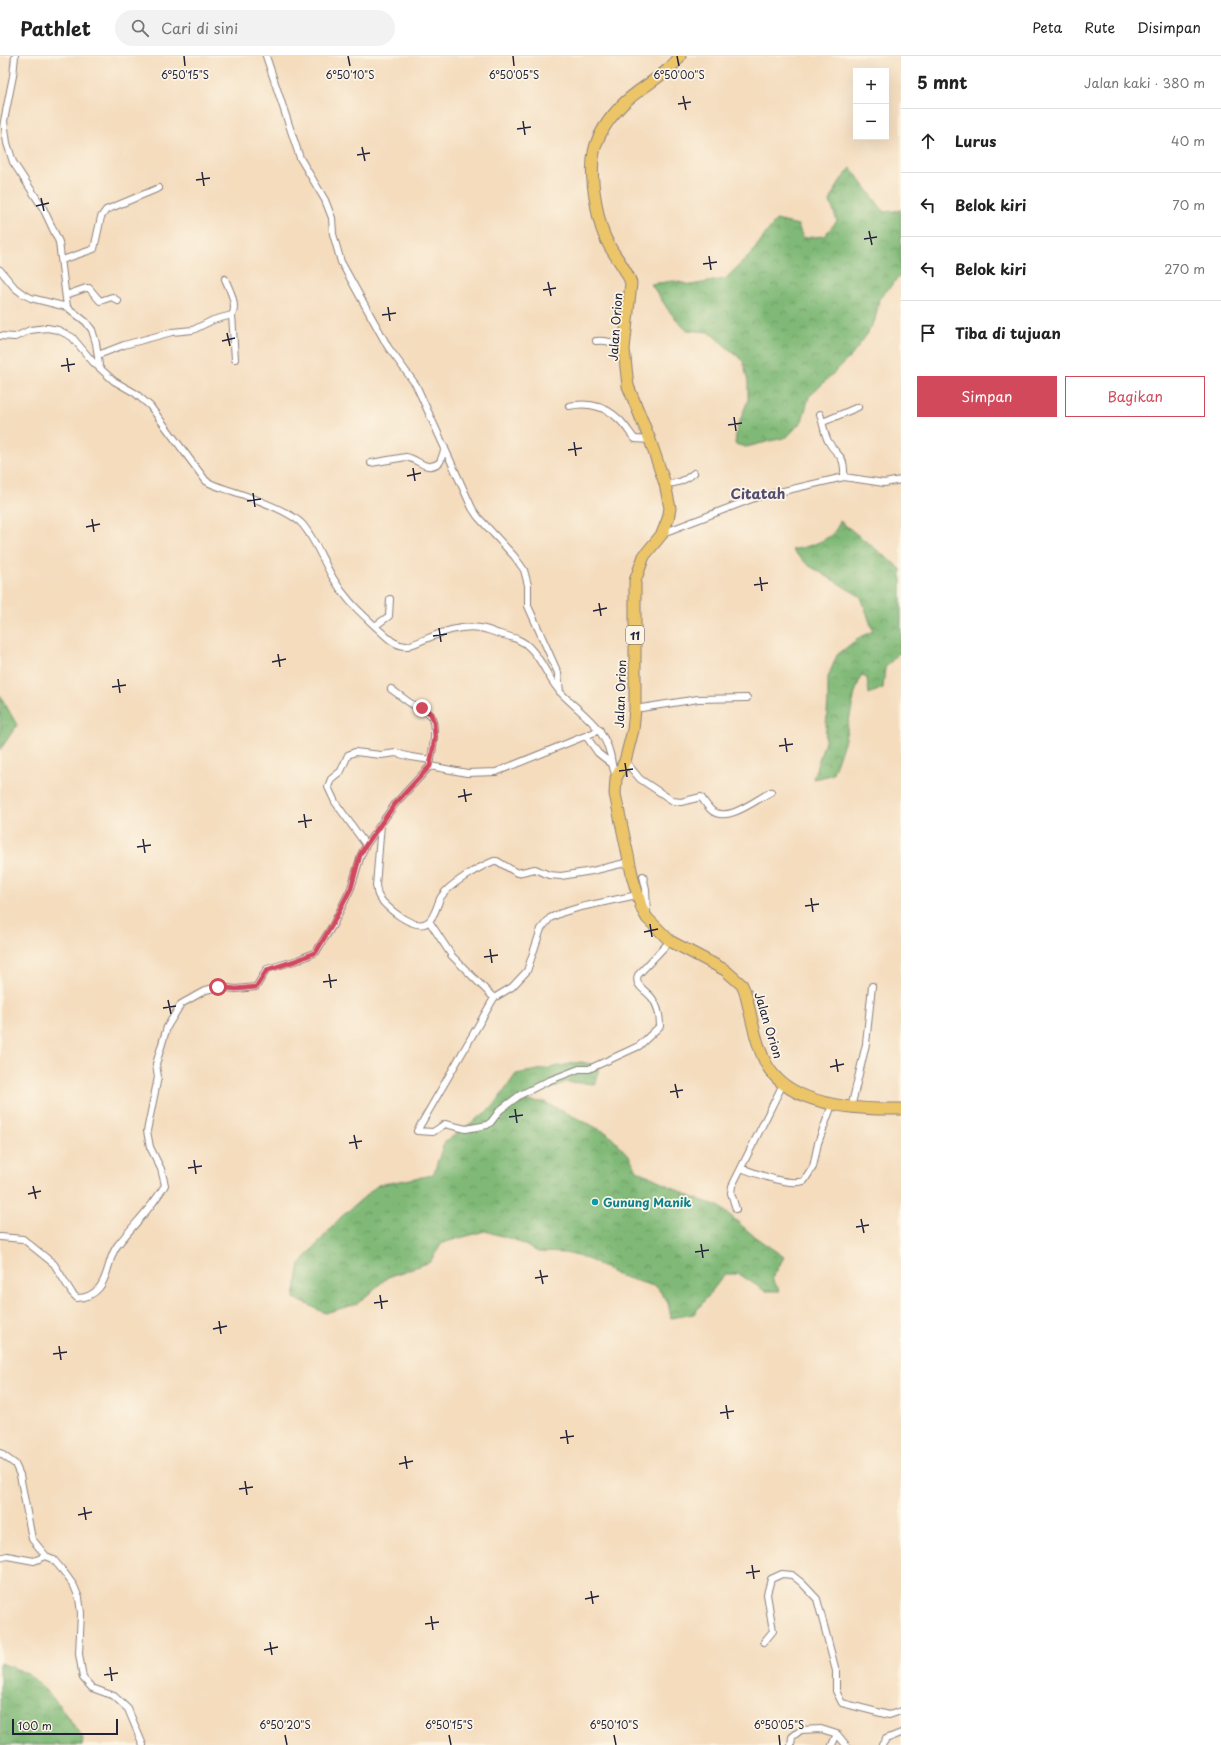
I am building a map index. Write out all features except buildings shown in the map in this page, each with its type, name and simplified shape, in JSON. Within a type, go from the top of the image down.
[{"type":"highway","name":"Jalan Orion","points":[[680,56],[672,65],[638,90],[618,109],[606,124],[600,135],[594,149],[591,163],[592,183],[597,211],[603,232],[609,246],[628,275],[631,283],[624,349],[628,386],[650,440],[665,484],[670,508],[668,519],[662,534],[644,556],[635,580],[635,709],[633,730],[625,761],[616,778],[614,794],[629,862],[642,908],[647,918],[670,941],[725,970],[742,985],[746,992],[763,1058],[771,1071],[783,1084],[810,1097],[832,1105],[871,1110],[901,1109]]},
{"type":"street","points":[[15,56],[13,76],[4,121],[7,143],[13,162],[43,208],[59,242],[67,307]]},
{"type":"street","points":[[266,56],[300,158],[325,200],[332,218],[333,234],[341,262],[388,347],[416,385],[466,495],[478,517],[514,556],[524,570],[528,585],[528,606],[530,613],[558,673],[560,692]]},
{"type":"street","points":[[62,260],[94,249],[101,217],[106,210],[159,188]]},
{"type":"street","points":[[0,270],[15,288],[23,294],[31,298],[67,307],[89,326],[96,343],[99,366]]},
{"type":"street","points":[[225,279],[233,301],[234,311],[232,315],[235,359]]},
{"type":"street","points":[[66,295],[89,288],[100,301],[112,297],[118,301]]},
{"type":"street","points":[[98,355],[124,345],[172,332],[193,330],[213,320],[232,315]]},
{"type":"street","points":[[0,336],[16,337],[30,330],[53,328],[72,337],[93,362],[114,381],[142,398],[150,406],[206,481],[212,485],[233,491],[277,509],[300,523],[310,536],[340,589],[352,605],[391,641],[402,647],[455,628],[481,628],[521,641],[530,647],[538,658],[552,684],[584,716],[591,719],[600,730],[610,752],[616,778]]},
{"type":"street","points":[[596,341],[605,340],[614,342],[624,349]]},
{"type":"street","points":[[569,406],[589,404],[597,405],[610,412],[625,426],[635,439],[650,440]]},
{"type":"street","points":[[823,422],[858,407]]},
{"type":"street","points":[[820,414],[828,440],[832,448],[840,455],[844,462],[844,477]]},
{"type":"street","points":[[371,463],[406,457],[431,467],[440,462],[445,448]]},
{"type":"street","points":[[665,484],[680,482],[689,478],[694,473]]},
{"type":"street","points":[[662,534],[757,497],[844,477],[884,483],[901,480]]},
{"type":"street","points":[[375,626],[389,616],[390,598]]},
{"type":"street","points":[[0,1238],[23,1239],[54,1264],[72,1293],[77,1298],[83,1298],[92,1294],[99,1287],[107,1274],[116,1247],[158,1198],[165,1185],[161,1168],[150,1147],[147,1131],[158,1077],[156,1064],[167,1027],[180,1004],[206,990],[218,987],[236,989],[256,987],[267,970],[298,960],[316,952],[351,888],[360,855],[366,845],[381,822],[430,763],[435,737],[434,723],[431,714],[410,703],[391,689]]},
{"type":"street","points":[[635,709],[698,699],[747,698]]},
{"type":"street","points":[[366,845],[335,802],[328,787],[331,779],[341,771],[348,755],[354,752],[381,755],[396,753],[467,773],[496,772],[600,730]]},
{"type":"street","points":[[586,736],[598,753],[612,764]]},
{"type":"street","points":[[625,761],[640,779],[673,800],[681,802],[701,797],[710,810],[721,814],[728,815],[736,812],[771,792]]},
{"type":"street","points":[[381,822],[376,886],[378,895],[384,903],[402,918],[416,924],[424,924],[430,921],[446,890],[494,861],[497,861],[514,872],[521,873],[536,869],[549,875],[561,876],[592,871],[629,862]]},
{"type":"street","points":[[643,876],[647,896],[647,918]]},
{"type":"street","points":[[638,895],[581,907],[550,918],[541,929],[527,971],[512,987],[494,998],[480,1025],[461,1053],[416,1131],[433,1132],[445,1124],[466,1129],[487,1125],[500,1110],[520,1095],[548,1081],[579,1069],[589,1069],[639,1046],[660,1026],[660,1020],[652,998],[637,983],[636,979],[670,941]]},
{"type":"street","points":[[430,921],[452,956],[494,998]]},
{"type":"street","points":[[851,1108],[866,1044],[872,986]]},
{"type":"street","points":[[736,1209],[731,1193],[732,1186],[783,1084]]},
{"type":"street","points":[[742,1168],[782,1181],[804,1181],[812,1167],[818,1143],[832,1105]]},
{"type":"street","points":[[0,1453],[15,1464],[20,1475],[32,1539],[46,1556],[53,1559],[64,1572],[74,1586],[79,1598],[81,1613],[78,1654],[83,1678],[92,1688],[114,1696],[128,1709],[143,1745]]},
{"type":"street","points":[[0,1558],[7,1556],[34,1560],[46,1556]]},
{"type":"street","points":[[764,1642],[773,1632],[767,1594],[771,1579],[782,1574],[792,1575],[817,1599],[836,1671],[836,1691],[838,1698],[842,1703],[889,1715],[901,1711]]},
{"type":"street","points":[[791,1745],[792,1737],[801,1730],[821,1729],[837,1734],[846,1745]]},
{"type":"street","points":[[882,1745],[886,1739],[901,1733]]},
{"type":"street","points":[[832,1745],[837,1734]]},
{"type":"green space","points":[[851,168],[884,212],[901,210],[901,275],[879,299],[875,320],[868,333],[852,355],[809,397],[802,421],[787,437],[746,447],[735,444],[737,428],[748,400],[748,382],[743,361],[709,332],[686,330],[669,311],[651,284],[674,281],[691,285],[725,279],[751,254],[776,220],[798,225],[803,238],[824,236],[837,221],[830,201],[840,181]]},
{"type":"green space","points":[[840,521],[901,569],[901,654],[899,653],[885,668],[883,688],[869,694],[867,678],[861,675],[855,693],[844,743],[832,775],[813,779],[825,741],[828,677],[837,655],[860,637],[873,631],[861,597],[808,565],[792,550],[806,547],[827,538],[837,528]]},
{"type":"green space","points":[[0,695],[17,725],[0,750]]},
{"type":"green space","points":[[581,1062],[599,1066],[596,1084],[566,1082],[524,1101],[544,1102],[607,1133],[629,1156],[637,1170],[694,1198],[719,1206],[755,1237],[784,1257],[772,1279],[780,1291],[765,1291],[739,1274],[725,1274],[694,1314],[671,1318],[668,1303],[657,1287],[617,1275],[590,1260],[567,1253],[538,1252],[515,1240],[485,1231],[442,1243],[430,1262],[388,1277],[357,1304],[325,1313],[294,1298],[300,1264],[340,1218],[378,1185],[433,1175],[444,1143],[493,1107],[516,1074]]},
{"type":"green space","points":[[0,1663],[29,1674],[56,1701],[83,1738],[82,1745],[0,1745]]},
{"type":"place","name":"Gunung Manik","points":[[595,1202]]},
{"type":"district","name":"Citatah","points":[[758,493]]},
{"type":"route","points":[[218,987],[236,989],[256,987],[264,972],[267,970],[298,960],[316,952],[351,888],[360,855],[366,845],[395,804],[416,779],[430,766],[435,737],[434,723],[431,714],[422,708]]}]
